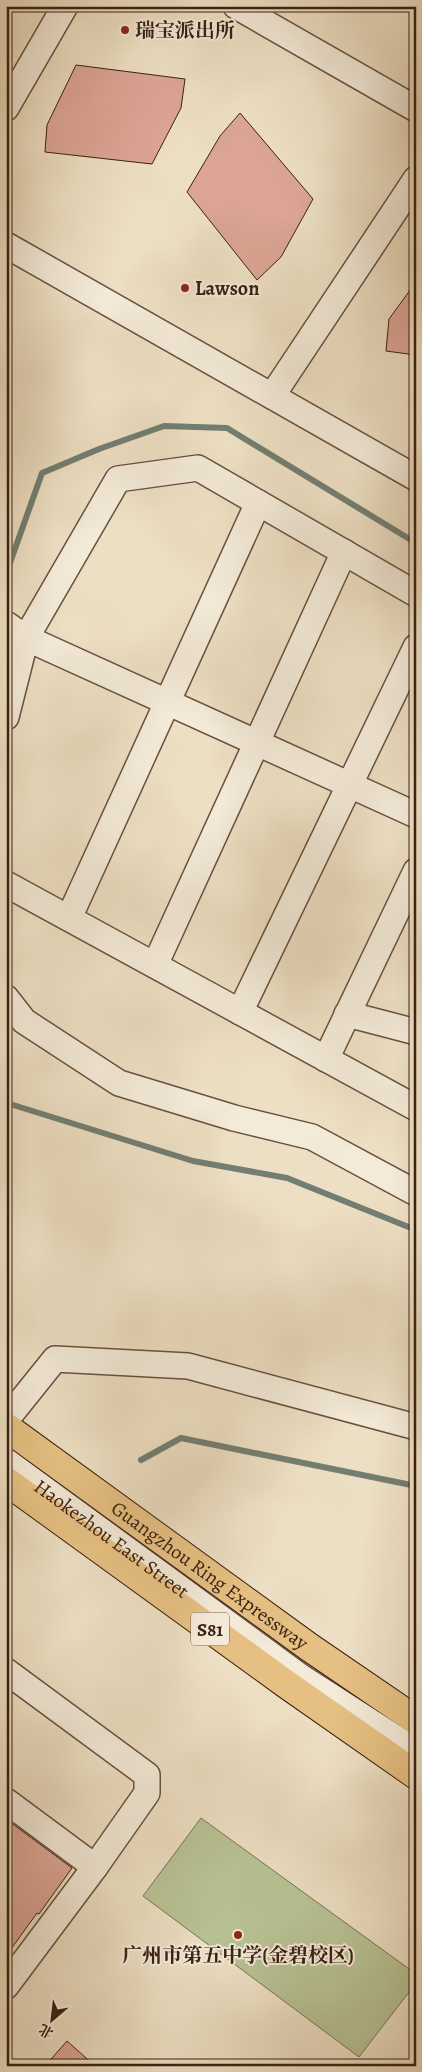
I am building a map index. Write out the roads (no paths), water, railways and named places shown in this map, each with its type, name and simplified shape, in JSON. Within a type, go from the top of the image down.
[{"type":"highway","name":"Guangzhou Ring Expressway","points":[[6,1427],[309,1648],[416,1720]]},
{"type":"highway","name":"S81","points":[[6,1481],[286,1684],[416,1775]]},
{"type":"street","points":[[6,108],[65,6]]},
{"type":"street","points":[[236,6],[416,108]]},
{"type":"street","points":[[272,396],[416,179]]},
{"type":"street","points":[[6,245],[416,478]]},
{"type":"street","points":[[6,717],[17,632],[118,479],[198,468],[416,594]]},
{"type":"street","points":[[69,918],[258,503]]},
{"type":"street","points":[[155,965],[344,552]]},
{"type":"street","points":[[17,632],[167,703],[416,816]]},
{"type":"street","points":[[240,1012],[416,647]]},
{"type":"street","points":[[326,1059],[416,871]]},
{"type":"street","points":[[6,884],[416,1108]]},
{"type":"street","points":[[6,998],[24,1021],[119,1083],[234,1118],[312,1137],[416,1193]]},
{"type":"street","points":[[347,1014],[416,1032]]},
{"type":"street","points":[[6,1420],[55,1359],[188,1366],[416,1427]]},
{"type":"street","name":"Haokezhou East Street","points":[[6,1461],[301,1677],[413,1747]]},
{"type":"street","points":[[6,1671],[147,1775],[147,1794],[6,1986]]},
{"type":"street","points":[[6,1801],[95,1867]]},
{"type":"waterway","points":[[6,574],[42,473],[99,449],[164,426],[227,428],[416,543]]},
{"type":"waterway","points":[[6,1100],[10,1104],[193,1161],[287,1178],[416,1230]]},
{"type":"waterway","points":[[141,1460],[181,1438],[416,1486]]},
{"type":"place","name":"瑞宝派出所","points":[[125,30]]},
{"type":"place","name":"Lawson","points":[[185,288]]},
{"type":"place","name":"广州市第五中学(金碧校区)","points":[[238,1935]]}]
